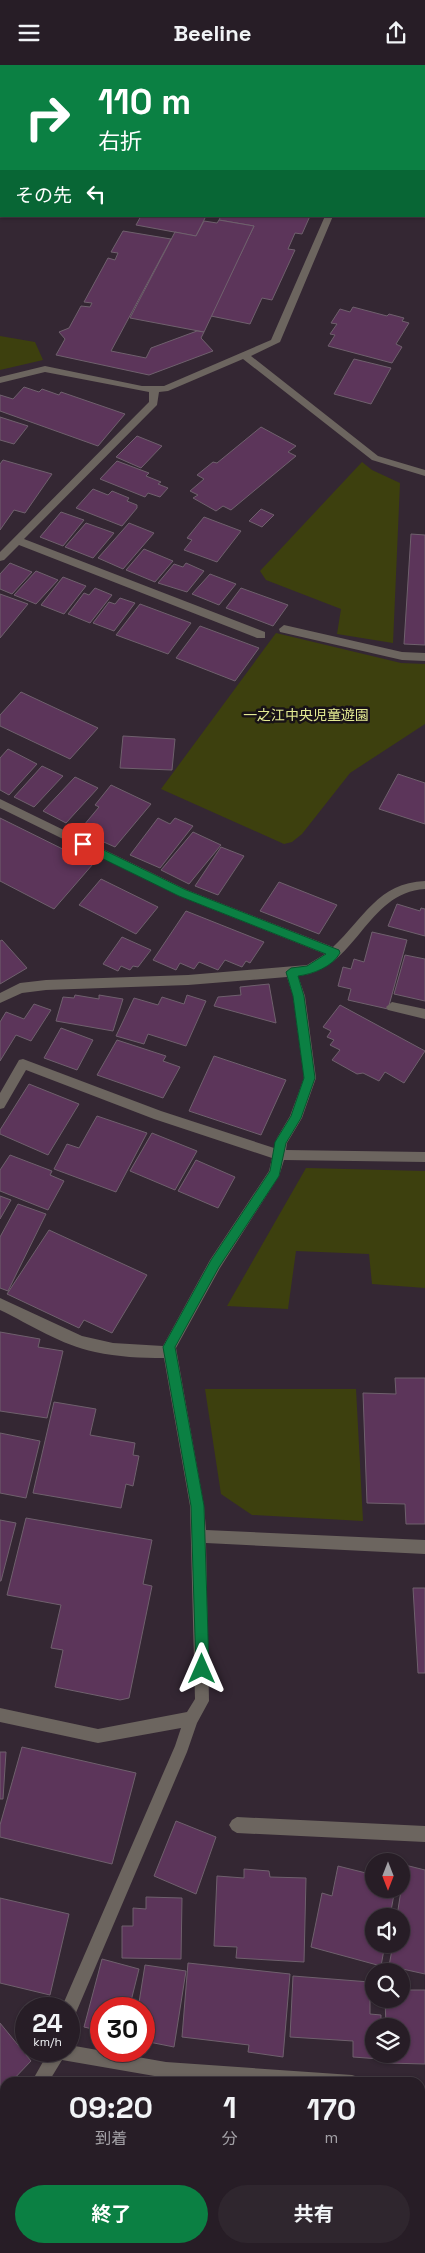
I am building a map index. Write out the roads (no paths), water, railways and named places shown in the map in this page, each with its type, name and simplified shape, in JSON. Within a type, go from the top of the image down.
[{"type":"street","points":[[0,380],[45,369],[142,389],[165,389],[274,342],[329,217]]},
{"type":"street","points":[[244,355],[375,458],[425,473]]},
{"type":"street","points":[[0,558],[154,403],[154,389]]},
{"type":"street","points":[[19,541],[261,635]]},
{"type":"street","points":[[284,629],[402,656],[425,657]]},
{"type":"street","points":[[0,803],[183,893],[335,953]]},
{"type":"street","points":[[0,998],[20,988],[308,970],[323,963],[335,953],[384,898],[409,887],[425,885]]},
{"type":"street","points":[[74,1997],[182,1747],[191,1719],[202,1701],[198,1506],[169,1347],[215,1263],[275,1172],[280,1142],[296,1118],[310,1078],[300,1004],[291,972]]},
{"type":"street","points":[[392,1007],[425,1014]]},
{"type":"street","points":[[0,1104],[23,1064],[158,1115],[278,1155],[425,1157]]},
{"type":"street","points":[[0,1304],[74,1339],[95,1346],[147,1353],[171,1353]]},
{"type":"street","points":[[199,1536],[425,1547]]},
{"type":"street","points":[[0,1715],[20,1717],[98,1736],[191,1719]]},
{"type":"street","points":[[237,1825],[425,1834]]},
{"type":"street","points":[[80,2055],[166,2070],[266,2077]]},
{"type":"street","points":[[43,2077],[51,2062]]},
{"type":"park label","name":"一之江中央児童遊園","points":[[306,715]]}]
